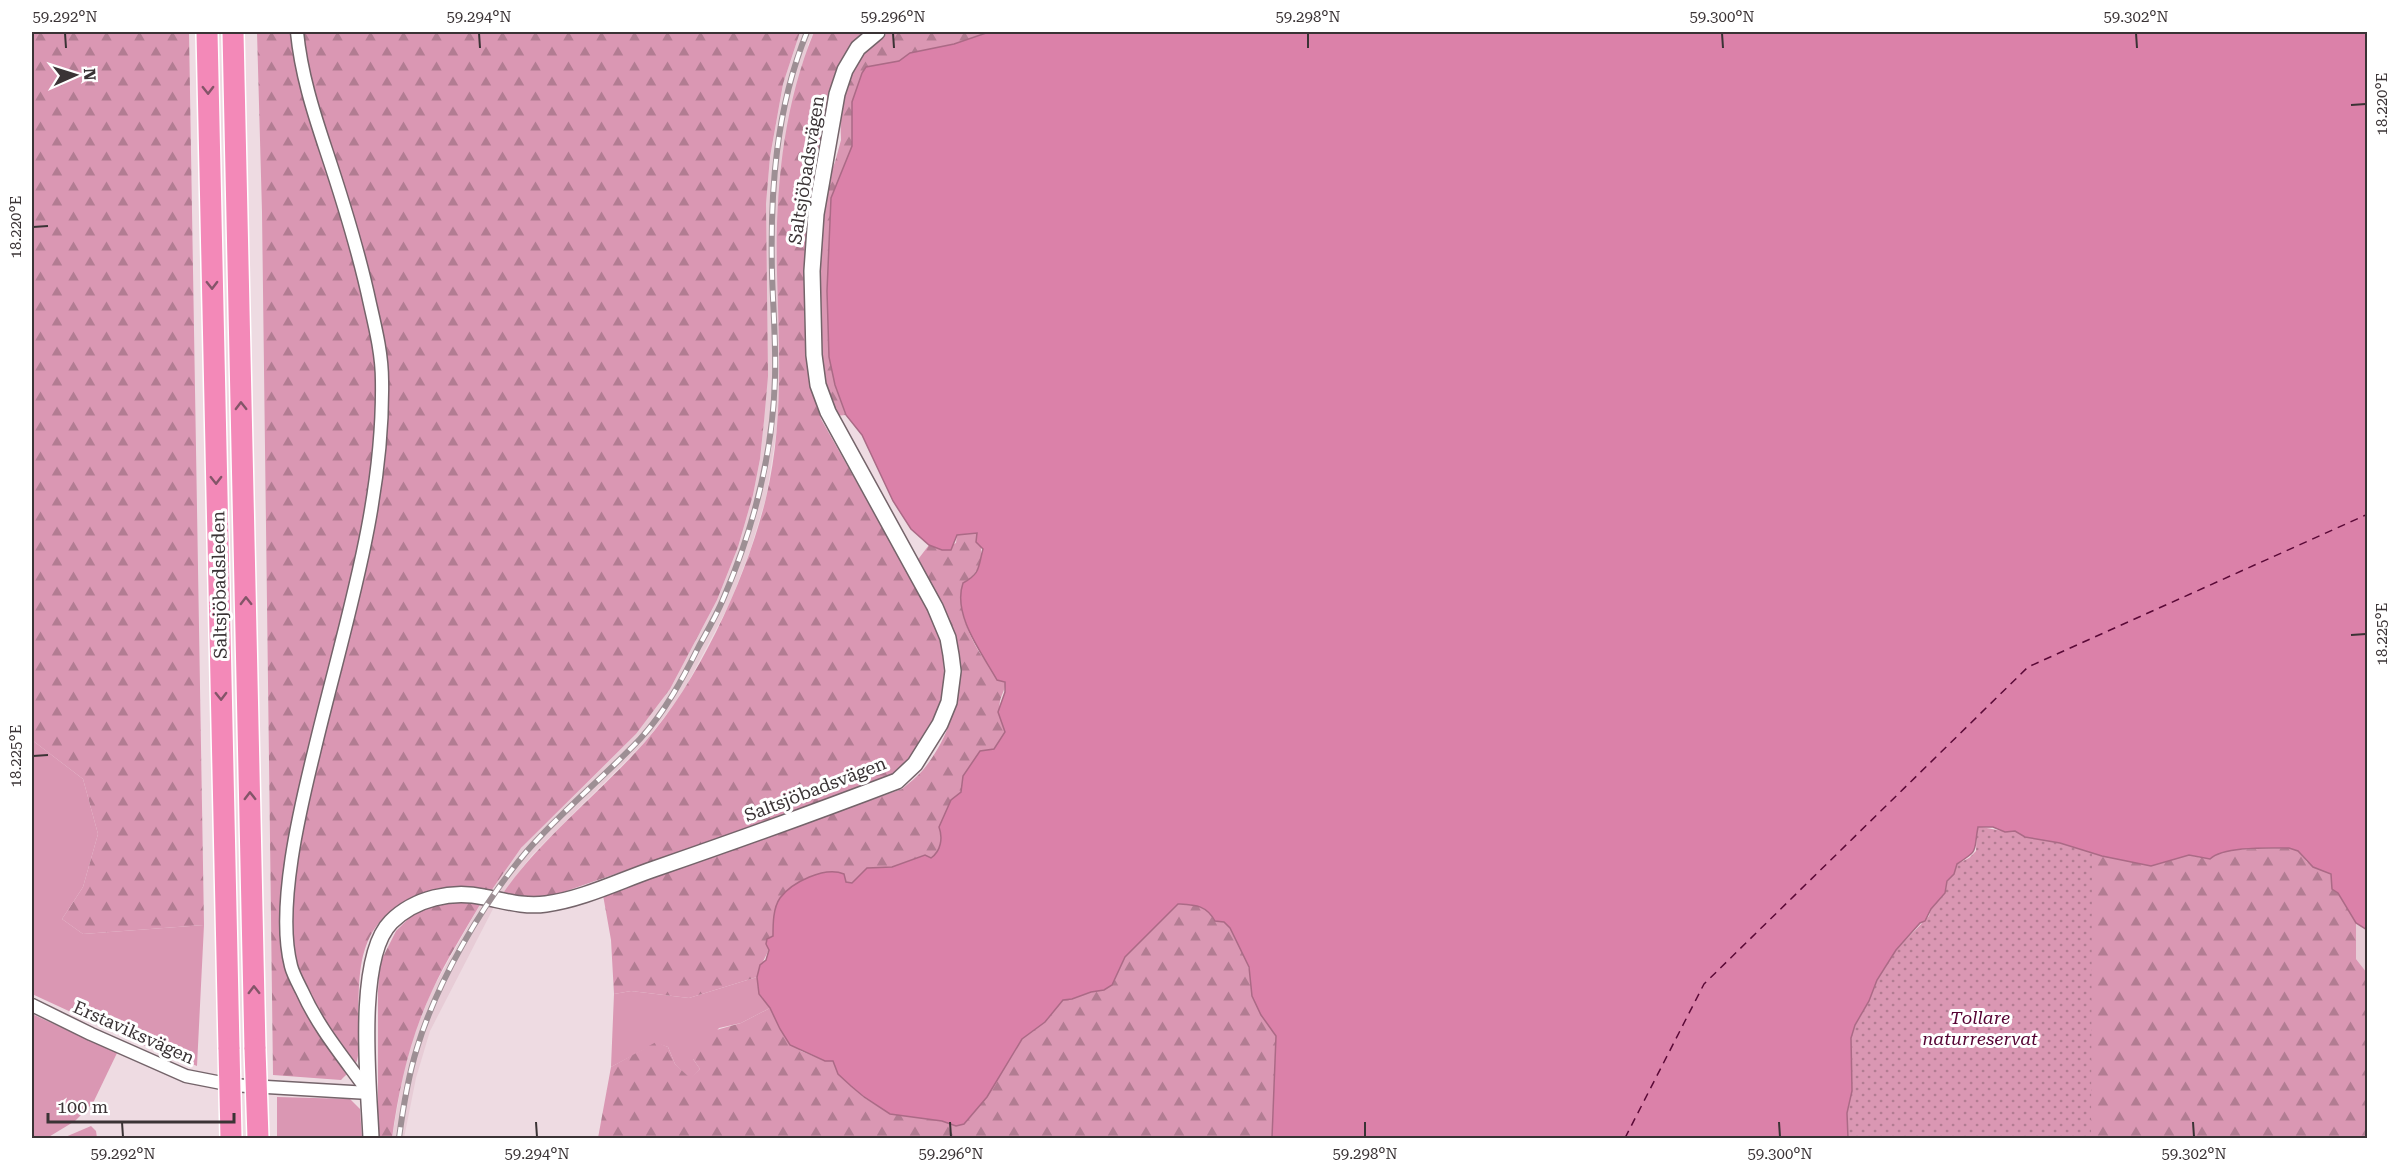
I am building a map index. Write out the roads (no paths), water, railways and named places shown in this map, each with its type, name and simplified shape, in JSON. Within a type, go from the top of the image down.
[{"type":"highway","name":"Saltsjöbadsleden","points":[[207,32],[231,1138]]},
{"type":"highway","name":"Saltsjöbadsleden","points":[[233,32],[258,1138]]},
{"type":"street","points":[[297,32],[299,59],[312,107],[360,256],[375,325],[382,378],[382,423],[375,493],[366,542],[300,808],[288,899],[288,941],[291,967],[311,1012],[328,1040],[369,1093]]},
{"type":"street","name":"Saltsjöbadsvägen","points":[[371,1138],[368,1015],[373,958],[384,931],[391,921],[413,905],[426,899],[464,895],[530,905],[547,904],[575,897],[810,814],[897,781],[915,764],[940,724],[949,702],[953,671],[948,638],[909,557],[828,412],[818,385],[814,355],[812,271],[816,214],[837,94],[845,70],[858,48],[877,32]]},
{"type":"street","name":"Erstaviksvägen","points":[[32,1005],[186,1076],[232,1085],[369,1093]]},
{"type":"railway","points":[[399,1138],[411,1070],[426,1023],[436,997],[478,919],[527,851],[640,739],[658,718],[712,622],[735,571],[760,490],[770,434],[775,364],[772,273],[774,181],[788,90],[807,32]]},
{"type":"park label","name":"Tollare naturreservat","points":[[1980,1027]]}]
